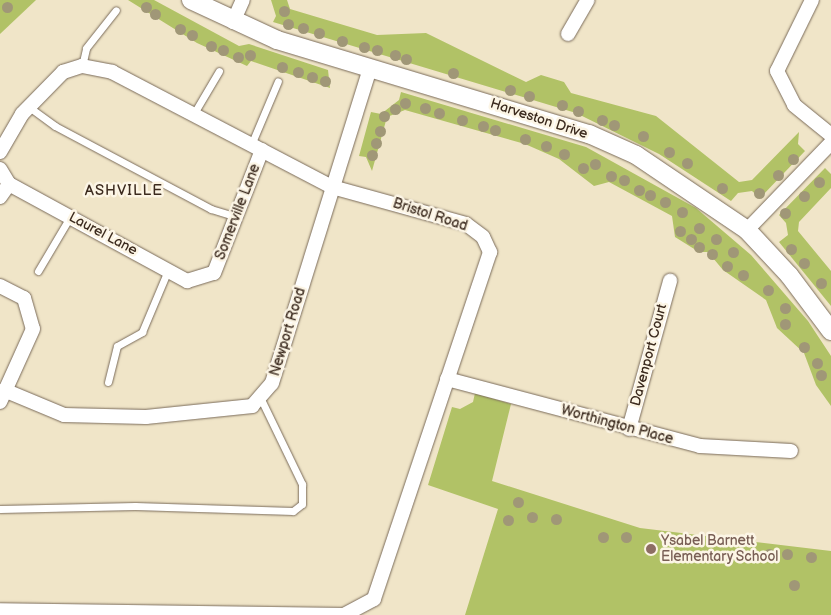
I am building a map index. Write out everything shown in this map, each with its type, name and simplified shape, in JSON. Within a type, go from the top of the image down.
[{"type":"street","name":"Harveston Drive","points":[[191,0],[233,22],[370,68],[589,134],[636,155],[747,230],[789,274],[831,331]]},
{"type":"street","points":[[233,22],[243,0]]},
{"type":"street","points":[[568,34],[588,0]]},
{"type":"street","points":[[812,0],[777,71],[794,105],[831,135]]},
{"type":"street","points":[[0,152],[29,106],[63,72],[82,66]]},
{"type":"street","name":"Bristol Road","points":[[82,66],[112,72],[332,187],[466,224],[483,237],[490,252],[374,599],[344,615],[102,613]]},
{"type":"street","name":"Newport Road","points":[[2,396],[64,415],[146,417],[252,406],[272,383],[370,68]]},
{"type":"street","points":[[747,230],[831,143]]},
{"type":"street","name":"Somerville Lane","points":[[214,273],[237,218],[256,148]]},
{"type":"street","points":[[0,169],[9,184],[0,197]]},
{"type":"street","name":"Laurel Lane","points":[[9,184],[188,281],[214,273]]},
{"type":"street","name":"Davenport Court","points":[[629,429],[670,281]]},
{"type":"street","points":[[0,286],[24,298],[33,329],[2,396]]},
{"type":"street","name":"Worthington Place","points":[[447,379],[629,429],[700,446],[791,451]]},
{"type":"street","points":[[0,610],[102,613]]},
{"type":"lane","points":[[82,66],[86,48],[116,10]]},
{"type":"lane","points":[[193,115],[219,71]]},
{"type":"lane","points":[[256,148],[278,81]]},
{"type":"lane","points":[[29,106],[56,126],[202,205],[237,218]]},
{"type":"lane","points":[[38,271],[70,217]]},
{"type":"lane","points":[[108,382],[117,346],[142,332],[168,270]]},
{"type":"lane","points":[[0,509],[135,506],[293,511],[302,504],[302,484],[260,397]]},
{"type":"green space","points":[[0,0],[36,0],[0,34]]},
{"type":"green space","points":[[128,0],[154,0],[239,46],[249,44],[328,70],[330,88],[251,61],[247,66],[197,43]]},
{"type":"green space","points":[[271,0],[287,0],[290,9],[377,35],[426,33],[526,82],[541,75],[564,82],[571,93],[656,116],[739,182],[752,180],[799,132],[798,144],[805,151],[760,198],[752,191],[738,193],[731,201],[659,154],[576,113],[273,22],[276,16]]},
{"type":"green space","points":[[401,92],[586,147],[696,208],[751,255],[808,321],[831,356],[831,406],[816,385],[804,353],[777,328],[766,300],[723,270],[708,252],[699,252],[675,237],[672,216],[609,182],[594,186],[559,159],[525,144],[405,110],[387,117],[372,171],[366,157],[359,156],[371,112],[381,114],[399,100]]},
{"type":"green space","points":[[825,168],[831,174],[831,188],[799,222],[798,231],[831,271],[831,306],[779,242],[788,235],[786,223],[779,215]]},
{"type":"green space","name":"Ysabel Barnett Elementary School","points":[[475,393],[511,404],[492,481],[640,528],[831,551],[831,615],[465,615],[498,509],[428,485],[452,407],[460,409],[473,402]]},
{"type":"place","name":"Ysabel Barnett Elementary School","points":[[651,549]]},
{"type":"district","name":"ASHVILLE","points":[[124,191]]}]
